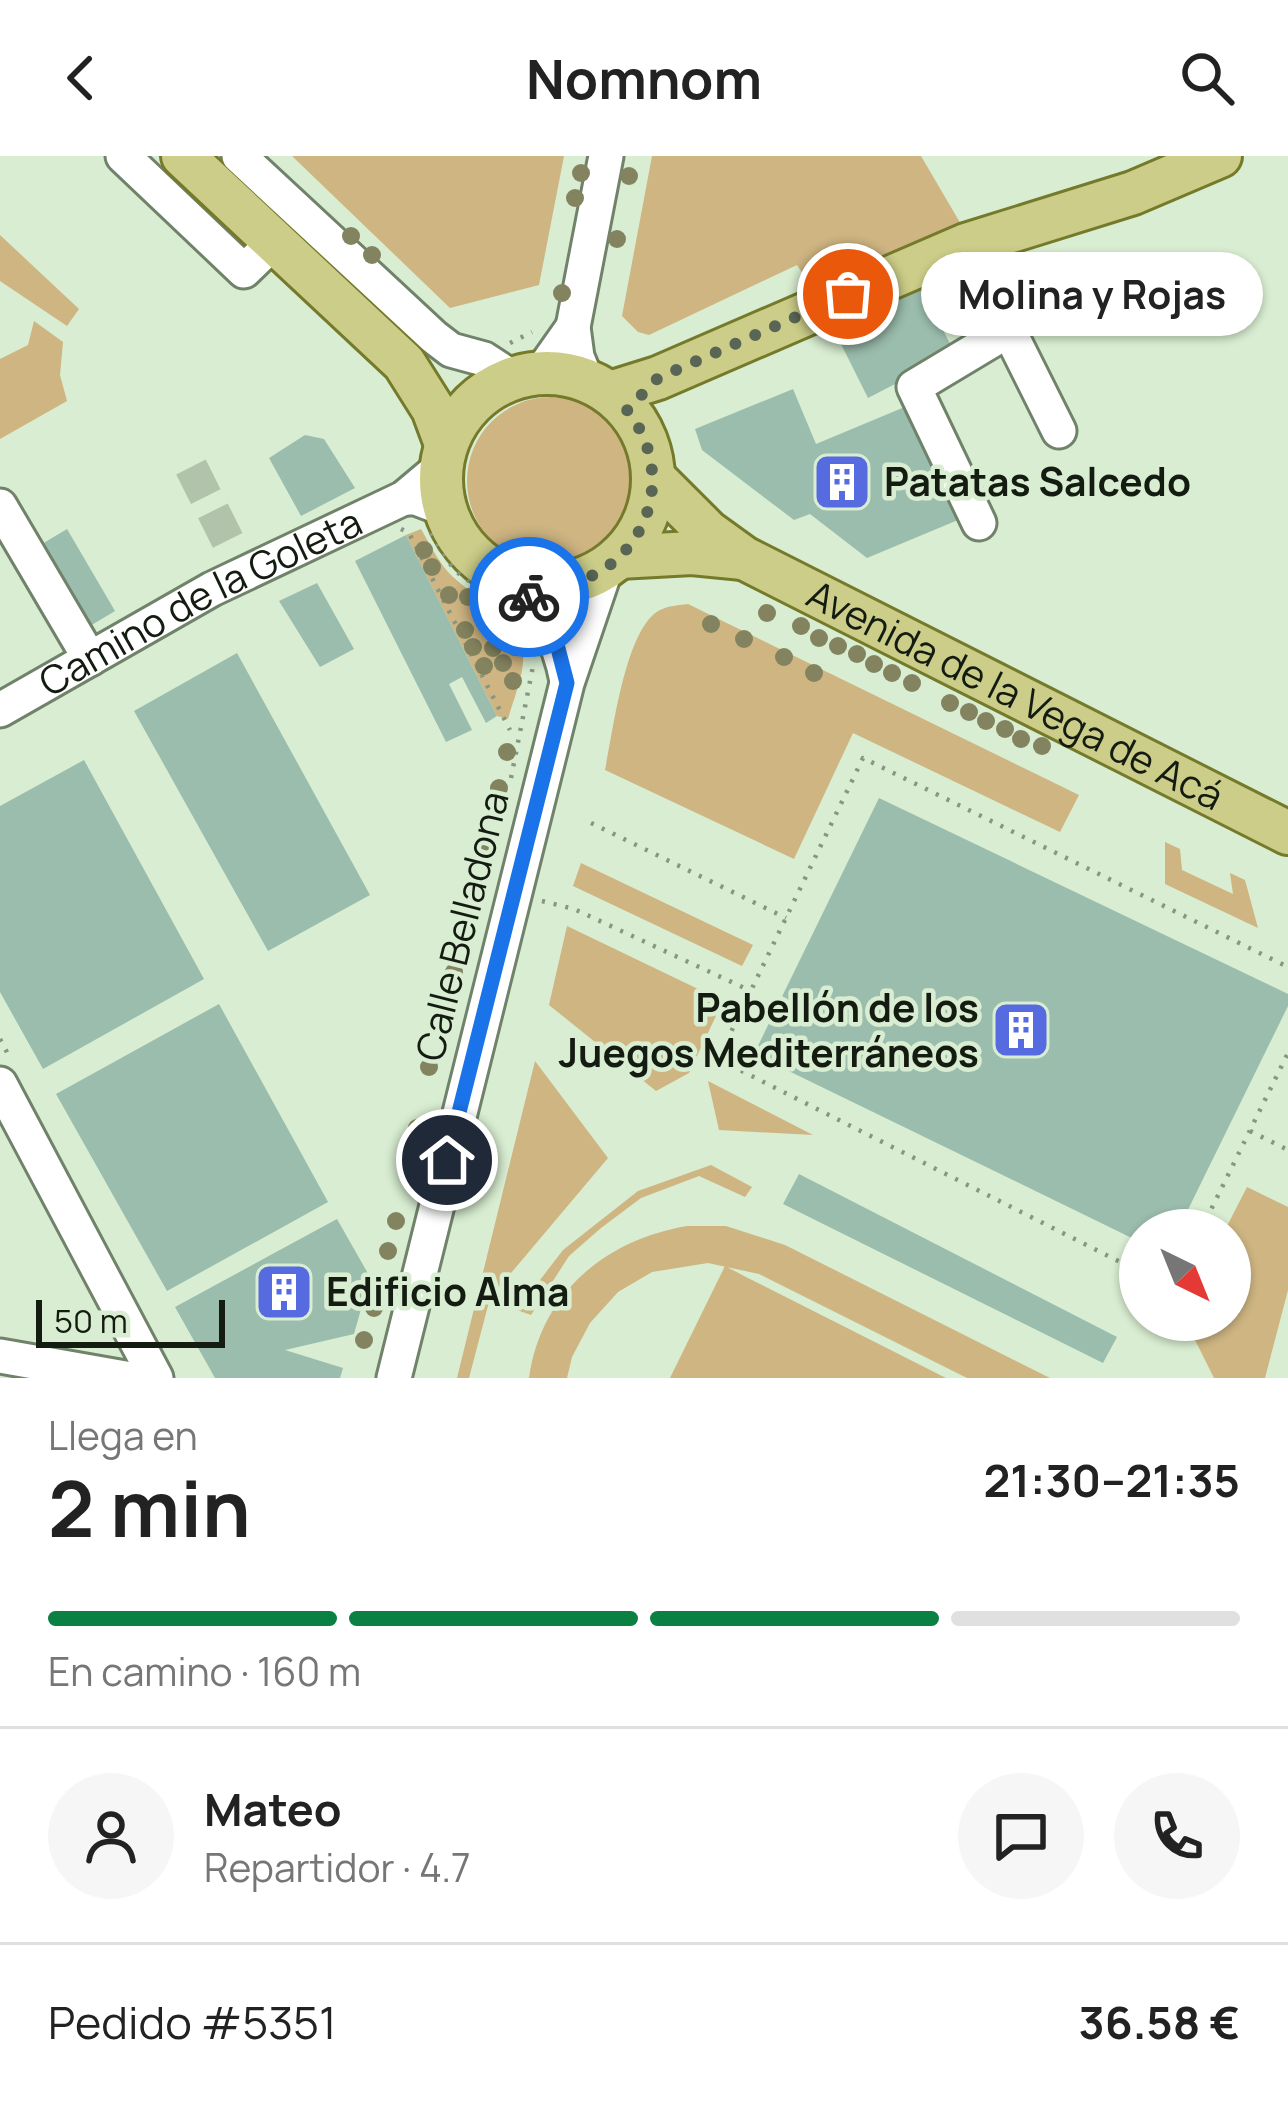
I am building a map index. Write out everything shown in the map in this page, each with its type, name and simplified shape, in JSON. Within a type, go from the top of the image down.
[{"type":"main road","points":[[183,156],[404,363],[434,409],[444,455],[445,509],[465,548],[503,589],[576,582],[613,562],[642,529],[653,477],[649,448],[608,394]]},
{"type":"main road","points":[[404,363],[437,378],[512,370],[608,394],[658,378],[966,245],[1133,194],[1220,156]]},
{"type":"main road","points":[[444,455],[467,411],[512,370]]},
{"type":"main road","name":"Avenida de la Vega de Acá","points":[[653,477],[694,519],[745,558],[1288,833]]},
{"type":"main road","name":"Avenida de la Vega de Acá","points":[[613,562],[692,553],[745,558]]},
{"type":"street","points":[[123,156],[244,271],[274,241]]},
{"type":"street","points":[[239,156],[451,350],[512,370],[573,327]]},
{"type":"street","points":[[606,156],[573,327],[577,357],[608,394]]},
{"type":"street","points":[[966,245],[1059,430]]},
{"type":"street","points":[[979,523],[914,387],[1010,330]]},
{"type":"street","name":"Camino de la Goleta","points":[[400,508],[444,455]]},
{"type":"street","name":"Camino de la Goleta","points":[[0,710],[90,659],[237,560],[400,508],[416,497],[445,509]]},
{"type":"street","points":[[0,506],[90,659]]},
{"type":"street","name":"Calle Belladona","points":[[394,1378],[567,683],[613,562]]},
{"type":"street","points":[[503,589],[532,600],[554,633],[567,683]]},
{"type":"street","points":[[8,1076],[156,1378]]},
{"type":"street","points":[[0,1357],[125,1378]]},
{"type":"path","points":[[512,370],[537,328]]},
{"type":"path","points":[[400,508],[429,529],[454,570],[503,589]]},
{"type":"path","points":[[400,508],[511,730]]},
{"type":"path","points":[[510,780],[532,657]]},
{"type":"path","points":[[1119,1261],[718,1059],[863,758],[1288,967]]},
{"type":"path","points":[[591,823],[786,918]]},
{"type":"path","points":[[512,895],[574,908],[751,991]]},
{"type":"path","points":[[0,1039],[8,1076]]},
{"type":"path","points":[[1211,1209],[1288,1053]]},
{"type":"path","points":[[1250,1131],[1288,1150]]},
{"type":"shaded area","points":[[292,156],[564,156],[539,285],[450,308]]},
{"type":"shaded area","points":[[652,156],[921,156],[962,226],[817,279],[805,277],[797,265],[649,335],[638,332],[622,316]]},
{"type":"shaded area","points":[[0,235],[79,309],[67,326],[0,281]]},
{"type":"shaded area","points":[[34,321],[63,342],[60,375],[67,401],[0,439],[0,359],[28,345]]},
{"type":"shaded area","points":[[551,397],[583,403],[610,422],[629,449],[635,481],[629,513],[610,540],[583,559],[551,565],[519,559],[492,540],[473,513],[467,481],[473,449],[492,422],[519,403]]},
{"type":"shaded area","points":[[421,529],[448,572],[506,618],[520,639],[522,669],[508,719],[497,716],[406,535]]},
{"type":"shaded area","points":[[688,604],[1079,795],[1060,832],[853,733],[794,859],[605,770],[622,683],[638,637],[660,610]]},
{"type":"shaded area","points":[[1165,842],[1180,849],[1182,870],[1233,894],[1230,873],[1245,880],[1258,928],[1165,884]]},
{"type":"shaded area","points":[[581,863],[753,945],[742,966],[573,886]]},
{"type":"shaded area","points":[[567,926],[723,1001],[689,1073],[656,1091],[549,1005]]},
{"type":"shaded area","points":[[535,1061],[608,1158],[490,1298],[469,1378],[457,1378]]},
{"type":"shaded area","points":[[708,1081],[813,1135],[719,1130]]},
{"type":"shaded area","points":[[711,1165],[752,1187],[745,1197],[699,1176],[641,1198],[569,1256],[531,1315],[517,1310],[563,1250],[638,1191]]},
{"type":"shaded area","points":[[1247,1187],[1288,1207],[1288,1290],[1265,1378],[1214,1378],[1196,1341],[1251,1341],[1251,1209],[1236,1209]]},
{"type":"shaded area","points":[[687,1226],[726,1226],[785,1245],[1050,1378],[967,1378],[759,1274],[708,1263],[652,1272],[618,1292],[590,1323],[567,1378],[529,1378],[547,1320],[582,1275],[629,1244]]},
{"type":"shaded area","points":[[725,1266],[746,1277],[946,1378],[670,1378]]},
{"type":"building","points":[[920,286],[955,353],[868,398],[834,330]]},
{"type":"building","name":"Patatas Salcedo","points":[[793,389],[816,444],[907,406],[958,520],[867,558],[810,514],[794,520],[702,450],[695,429]]},
{"type":"building","points":[[305,435],[324,439],[355,488],[301,516],[269,458]]},
{"type":"building","points":[[67,529],[115,611],[90,626],[42,544]]},
{"type":"building","points":[[406,535],[497,716],[486,723],[462,677],[449,684],[472,730],[446,742],[355,561]]},
{"type":"building","points":[[317,583],[354,649],[320,667],[279,601]]},
{"type":"building","points":[[237,653],[370,895],[268,951],[134,711]]},
{"type":"building","points":[[84,760],[204,979],[43,1069],[0,992],[0,806]]},
{"type":"building","name":"Pabellón de los Juegos Mediterráneos","points":[[879,798],[1288,994],[1288,1006],[1188,1209],[1119,1209],[1119,1232],[754,1054]]},
{"type":"building","points":[[219,1004],[328,1202],[167,1291],[56,1094]]},
{"type":"building","points":[[799,1174],[1117,1337],[1103,1363],[783,1204]]},
{"type":"building","name":"Edificio Alma","points":[[337,1219],[370,1277],[354,1334],[285,1350],[343,1368],[340,1378],[215,1378],[175,1307]]},
{"type":"tunnel","points":[[191,467],[231,547]]},
{"type":"way so far","points":[[529,597],[511,580],[548,586],[576,582],[620,557],[642,529],[651,498],[652,464],[649,448],[627,410],[658,378],[848,294]]},
{"type":"place","name":"Molina y Rojas","points":[[848,294]]},
{"type":"place","name":"Patatas Salcedo","points":[[842,482]]},
{"type":"place","name":"Pabellón de los Juegos Mediterráneos","points":[[1021,1030]]},
{"type":"place","name":"Edificio Alma","points":[[284,1292]]},
{"type":"route","points":[[447,1160],[567,683],[554,633],[529,597]]}]
